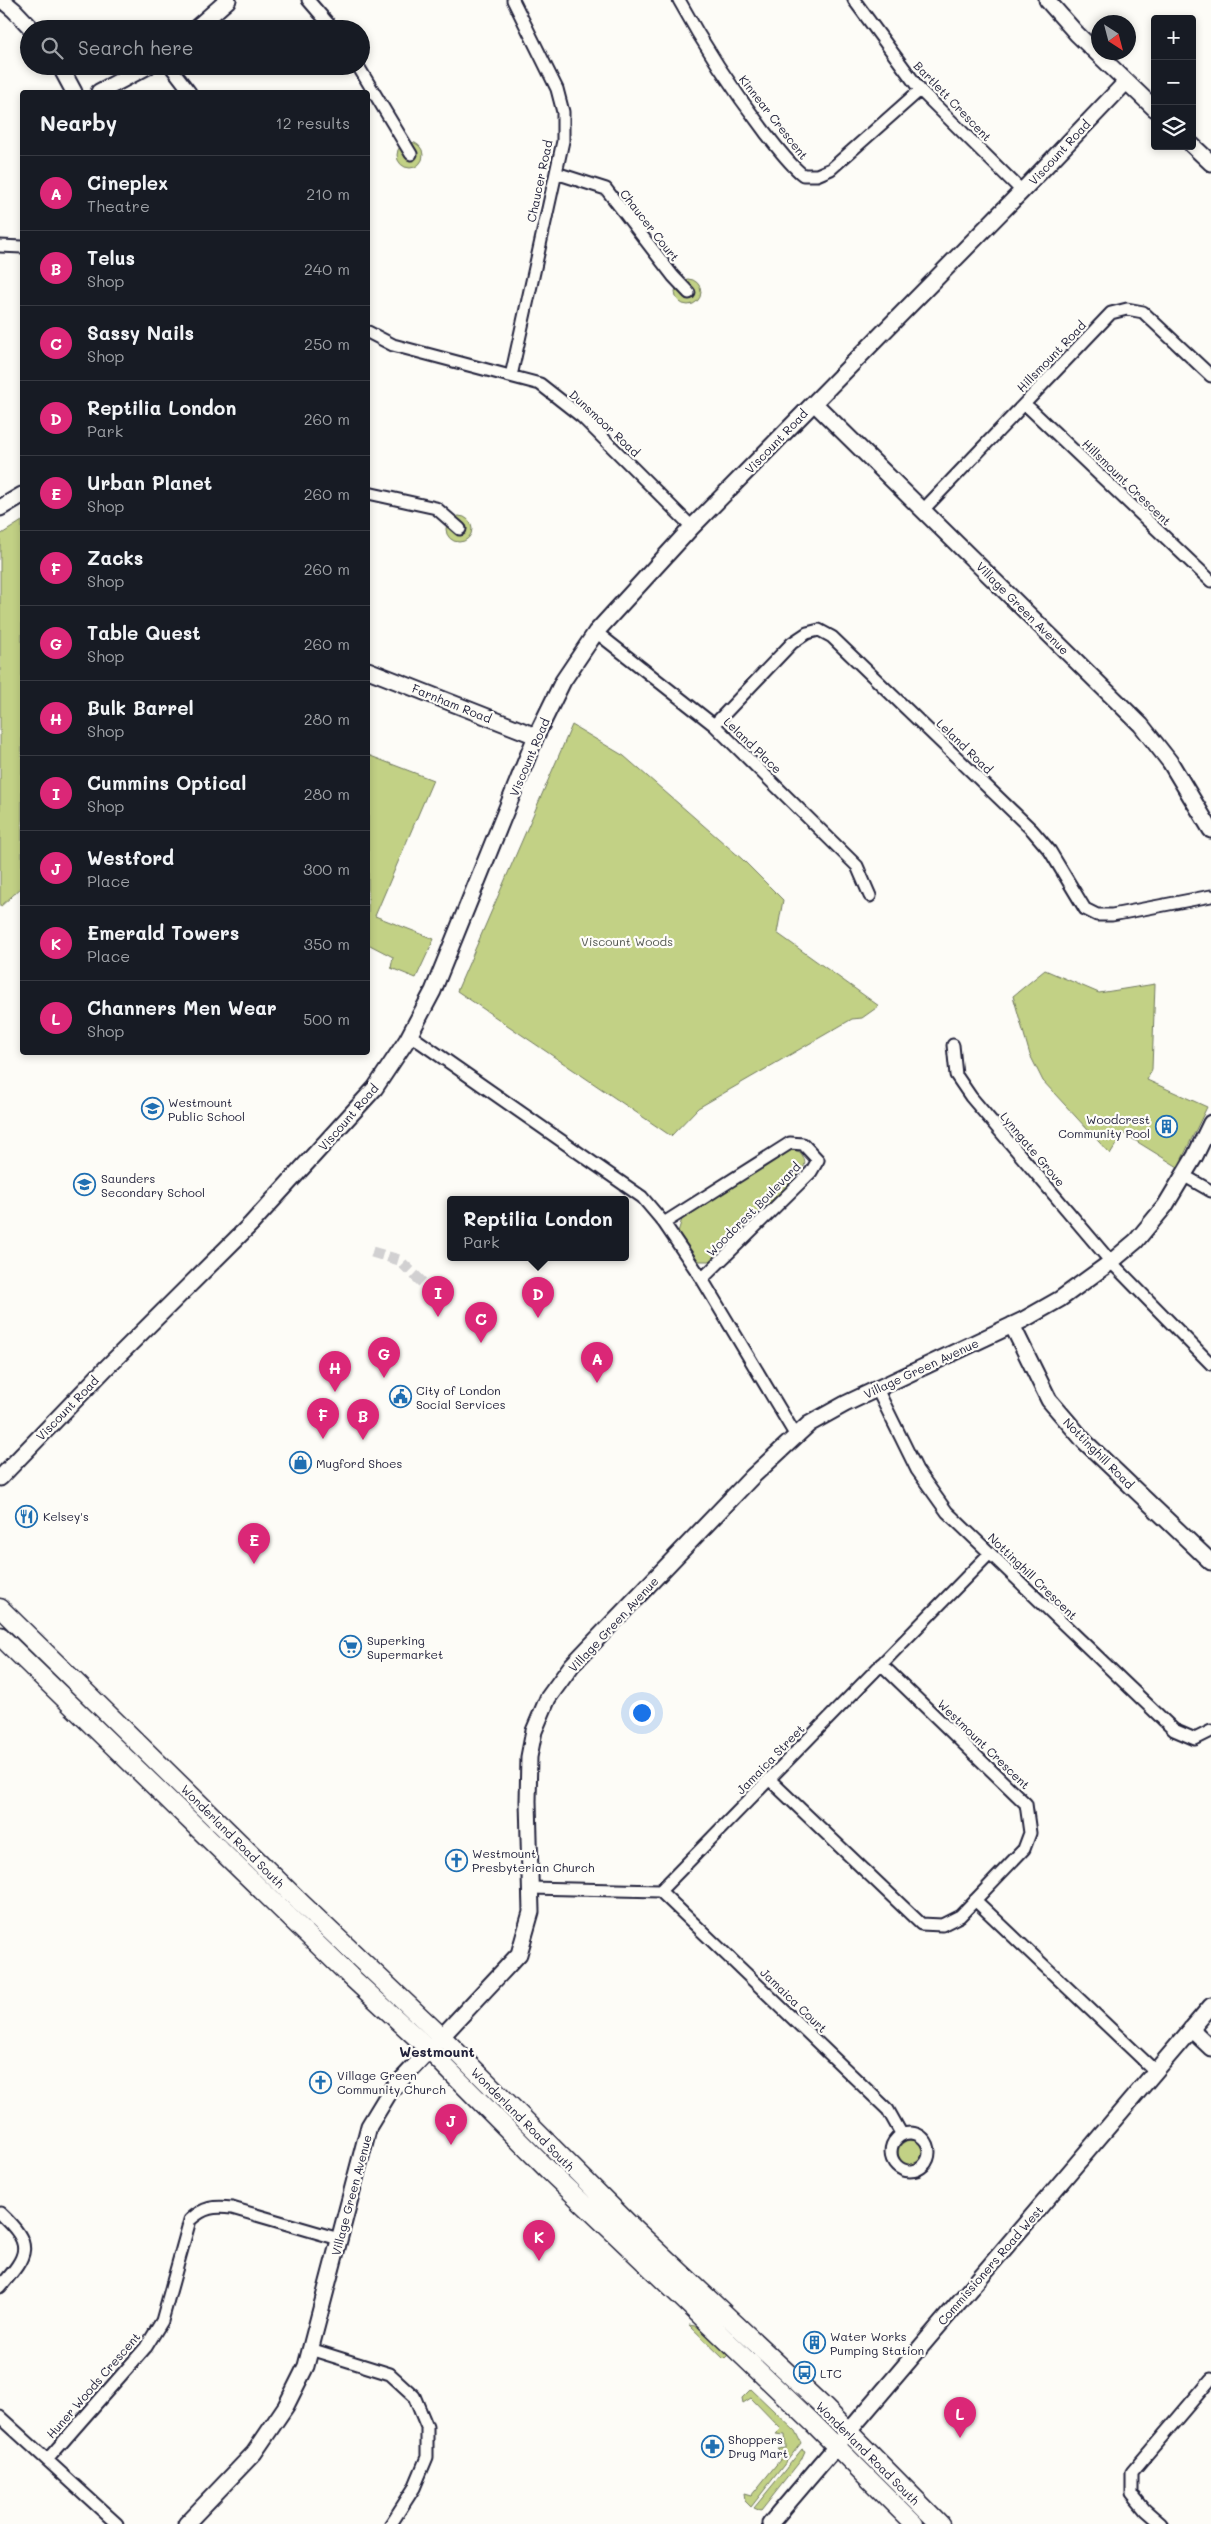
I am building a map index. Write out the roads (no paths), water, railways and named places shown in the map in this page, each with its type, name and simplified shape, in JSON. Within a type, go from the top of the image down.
[{"type":"main road","name":"Wonderland Road South","points":[[0,1608],[301,1903],[442,2037],[594,2190],[848,2432],[940,2524]]},
{"type":"main road","name":"Wonderland Road South","points":[[0,1636],[429,2051],[549,2171],[836,2446],[914,2524]]},
{"type":"street","points":[[2,0],[23,20]]},
{"type":"street","points":[[205,20],[228,0]]},
{"type":"street","points":[[308,0],[325,20]]},
{"type":"street","name":"Chaucer Road","points":[[511,376],[563,141],[563,112],[558,89],[513,0]]},
{"type":"street","name":"Kinnear Crescent","points":[[679,0],[697,33],[747,109],[792,166],[803,175],[816,175],[831,169],[920,90]]},
{"type":"street","name":"Bartlett Crescent","points":[[854,0],[920,90],[1022,191]]},
{"type":"street","points":[[1047,0],[1077,34],[1151,105]]},
{"type":"street","points":[[65,75],[73,90]]},
{"type":"street","points":[[103,90],[131,75]]},
{"type":"street","points":[[177,75],[188,90]]},
{"type":"street","points":[[363,75],[411,154]]},
{"type":"street","name":"Viscount Road","points":[[0,1478],[106,1368],[251,1224],[375,1088],[410,1035],[433,991],[536,736],[563,681],[596,632],[692,527],[1022,191],[1126,82]]},
{"type":"street","points":[[1196,149],[1211,163]]},
{"type":"street","name":"Chaucer Court","points":[[556,173],[606,190],[673,276],[689,293]]},
{"type":"street","points":[[0,246],[20,247]]},
{"type":"street","name":"Hillsmount Road","points":[[923,510],[1111,313],[1127,309],[1144,312],[1211,376]]},
{"type":"street","name":"Dunsmoor Road","points":[[370,333],[393,345],[540,384],[582,417],[692,527]]},
{"type":"street","name":"Village Green Avenue","points":[[814,403],[1141,725],[1170,762],[1211,828]]},
{"type":"street","name":"Hillsmount Crescent","points":[[1025,404],[1211,581]]},
{"type":"street","points":[[370,492],[436,508],[460,529]]},
{"type":"street","points":[[0,508],[20,496]]},
{"type":"street","name":"Leland Road","points":[[714,725],[792,643],[807,633],[819,630],[832,637],[1032,830],[1050,851],[1085,909],[1097,915],[1112,914],[1211,896]]},
{"type":"street","name":"Leland Place","points":[[596,632],[714,725],[857,866],[870,896]]},
{"type":"street","name":"Farnham Road","points":[[370,671],[536,736]]},
{"type":"street","name":"Woodcrest Boulevard","points":[[410,1035],[642,1197],[664,1223],[702,1279],[796,1436]]},
{"type":"street","name":"Lynngate Grove","points":[[953,1045],[956,1075],[971,1097],[1112,1262],[1211,1364]]},
{"type":"street","name":"Village Green Avenue","points":[[186,2524],[254,2453],[286,2406],[306,2366],[369,2126],[389,2093],[519,1954],[531,1912],[529,1757],[534,1731],[548,1698],[572,1665],[752,1477],[809,1424],[876,1389],[1012,1325],[1060,1299],[1112,1262],[1142,1234],[1165,1206],[1211,1123]]},
{"type":"street","name":"Woodcrest Boulevard","points":[[664,1223],[790,1143],[803,1144],[818,1160],[811,1172],[702,1279]]},
{"type":"street","points":[[1183,1175],[1211,1191]]},
{"type":"street","name":"Nottinghill Road","points":[[1012,1325],[1049,1400],[1085,1442],[1211,1562]]},
{"type":"street","name":"Nottinghill Crescent","points":[[876,1389],[917,1470],[947,1512],[1174,1730],[1195,1739],[1211,1731]]},
{"type":"street","name":"Jamaica Street","points":[[660,1891],[990,1553]]},
{"type":"street","name":"Westmount Crescent","points":[[769,1780],[921,1924],[942,1925],[960,1916],[1024,1849],[1030,1833],[1026,1804],[881,1664]]},
{"type":"street","points":[[530,1888],[660,1891]]},
{"type":"street","name":"Jamaica Court","points":[[660,1891],[888,2110],[902,2135]]},
{"type":"street","points":[[975,1900],[1155,2071]]},
{"type":"street","name":"Commissioners Road West","points":[[770,2524],[1211,2006]]},
{"type":"street","points":[[1192,2029],[1211,2048]]},
{"type":"street","name":"Huner Woods Crescent","points":[[47,2460],[146,2347],[162,2321],[190,2220],[200,2210],[214,2206],[232,2208],[339,2239]]},
{"type":"street","points":[[0,2214],[19,2231],[25,2247],[18,2266],[0,2287]]},
{"type":"street","points":[[310,2349],[390,2374],[414,2396],[427,2427],[427,2457],[414,2488],[394,2523]]},
{"type":"street","points":[[1161,2524],[1144,2510],[1132,2494],[1132,2472],[1211,2380]]},
{"type":"street","points":[[0,2417],[117,2524]]},
{"type":"tunnel","points":[[372,1252],[399,1260],[425,1285]]},
{"type":"place","name":"Westmount Public School","points":[[152,1109]]},
{"type":"place","name":"Woodcrest Community Pool","points":[[1166,1126]]},
{"type":"place","name":"Saunders Secondary School","points":[[85,1185]]},
{"type":"place","name":"Cummins Optical","points":[[438,1317]]},
{"type":"place","name":"Reptilia London","points":[[538,1318]]},
{"type":"place","name":"Sassy Nails","points":[[481,1343]]},
{"type":"place","name":"Table Quest","points":[[384,1378]]},
{"type":"place","name":"Cineplex","points":[[597,1383]]},
{"type":"place","name":"Bulk Barrel","points":[[335,1392]]},
{"type":"place","name":"City of London Social Services","points":[[400,1397]]},
{"type":"place","name":"Zacks","points":[[323,1439]]},
{"type":"place","name":"Telus","points":[[363,1440]]},
{"type":"place","name":"Mugford Shoes","points":[[300,1463]]},
{"type":"place","name":"Kelsey's","points":[[27,1516]]},
{"type":"place","name":"Urban Planet","points":[[254,1564]]},
{"type":"place","name":"Superking Supermarket","points":[[351,1647]]},
{"type":"place","name":"Westmount Presbyterian Church","points":[[456,1860]]},
{"type":"place","name":"Village Green Community Church","points":[[321,2082]]},
{"type":"place","name":"Westford","points":[[451,2145]]},
{"type":"place","name":"Emerald Towers","points":[[539,2261]]},
{"type":"place","name":"Water Works Pumping Station","points":[[814,2343]]},
{"type":"place","name":"LTC","points":[[804,2373]]},
{"type":"place","name":"Channers Men Wear","points":[[960,2438]]},
{"type":"place","name":"Shoppers Drug Mart","points":[[712,2446]]},
{"type":"district","name":"Westmount","points":[[437,2051]]},
{"type":"park label","name":"Viscount Woods","points":[[627,941]]}]
